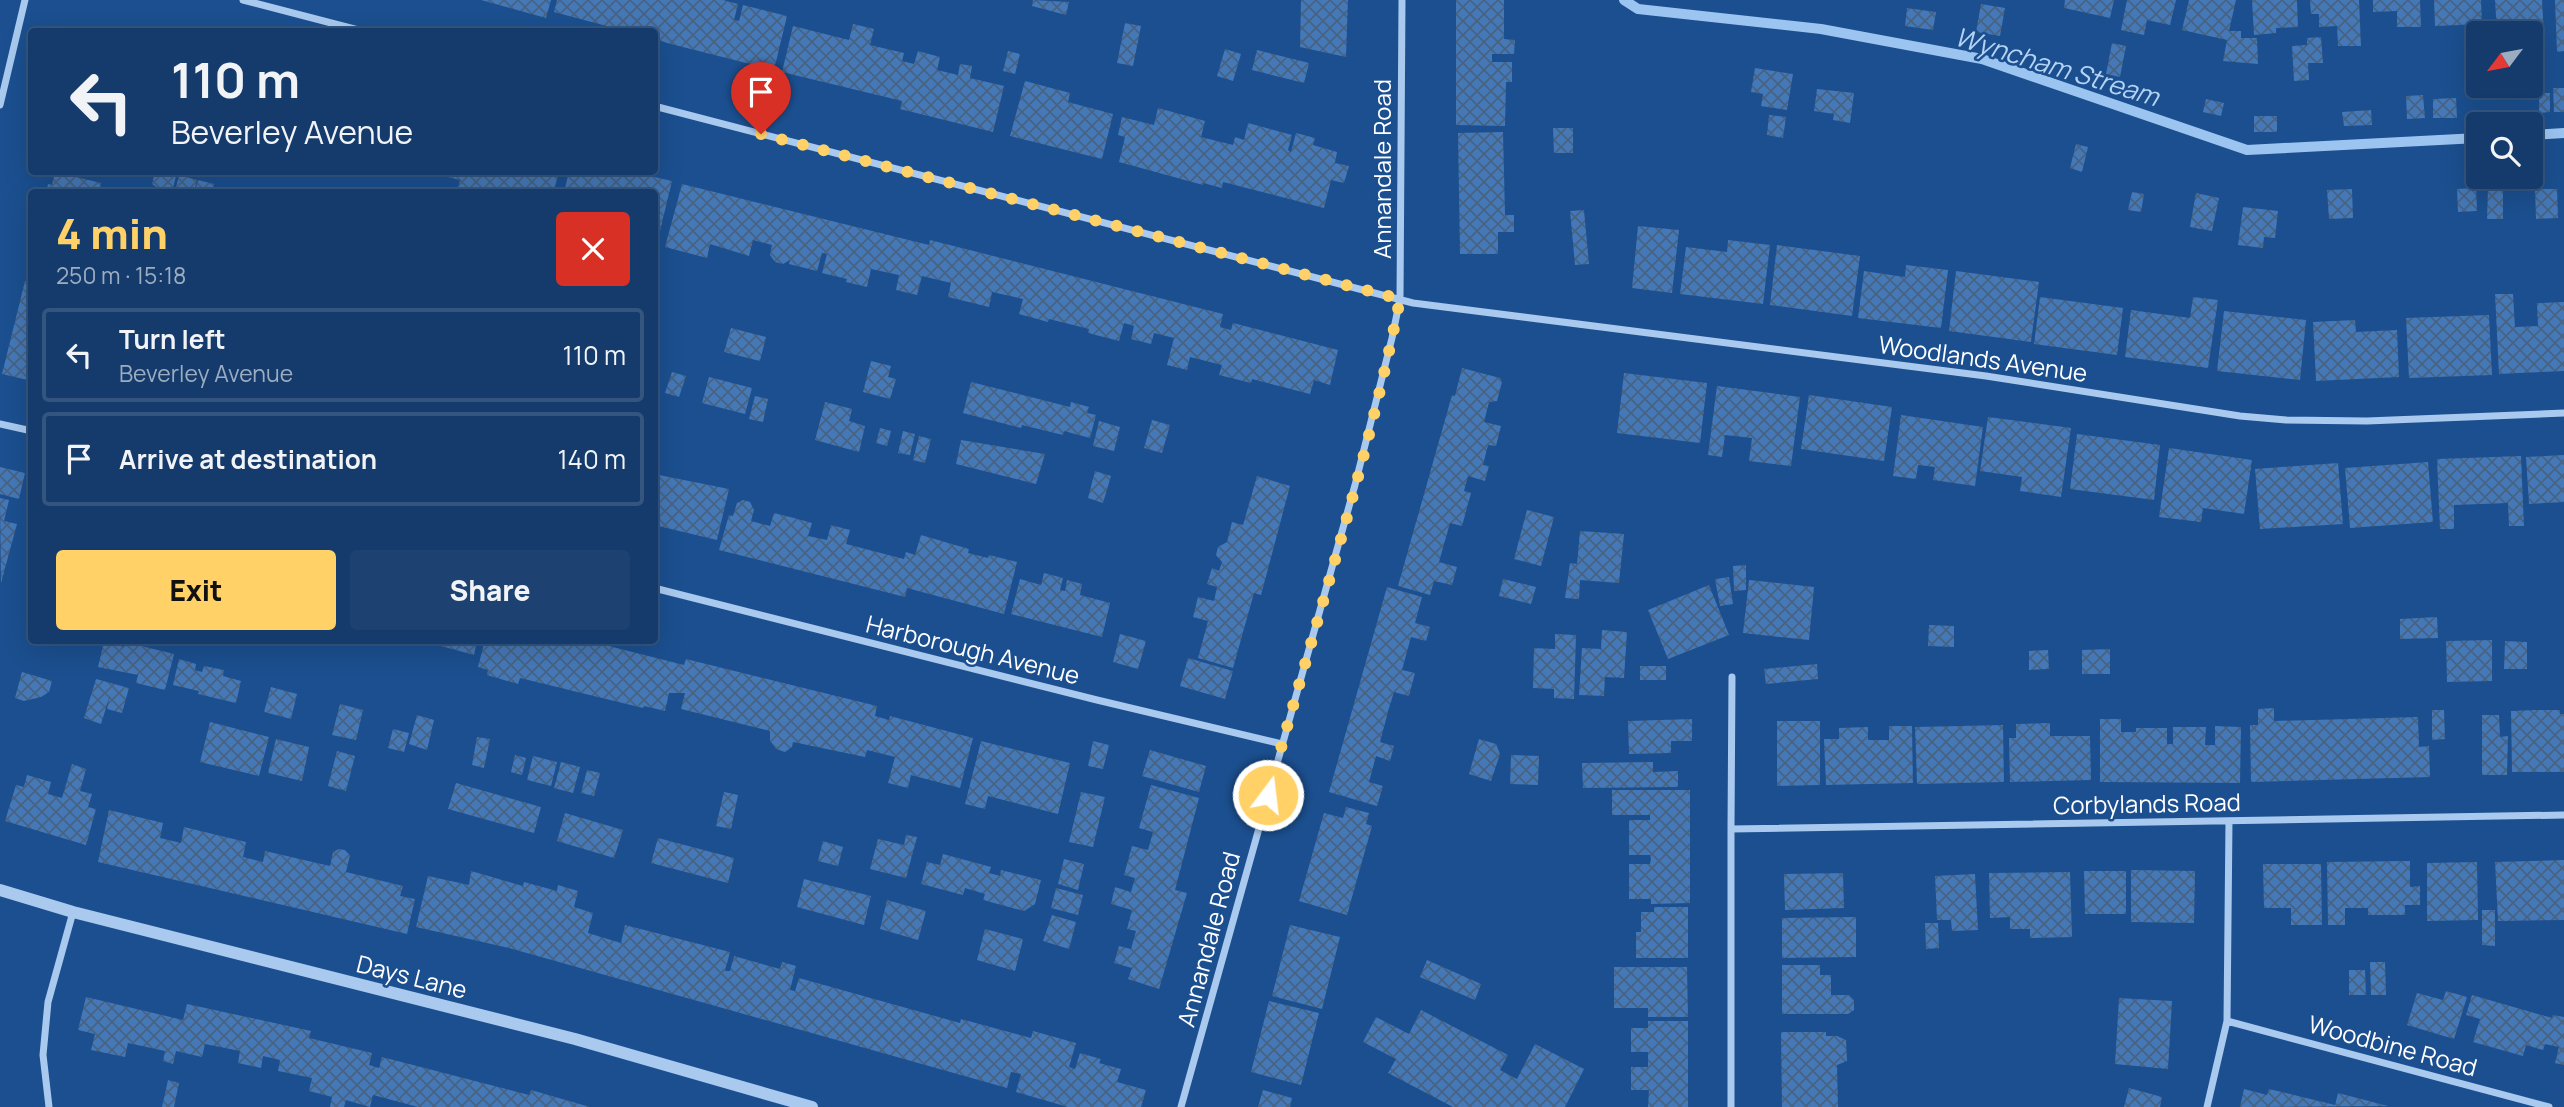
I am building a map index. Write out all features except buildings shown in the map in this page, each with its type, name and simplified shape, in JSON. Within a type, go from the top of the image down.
[{"type":"street","points":[[0,105],[25,0]]},
{"type":"street","points":[[243,0],[351,28]]},
{"type":"street","name":"Annandale Road","points":[[1181,1107],[1355,485],[1400,299],[1402,0]]},
{"type":"street","name":"Woodlands Avenue","points":[[658,107],[1400,299],[1611,329],[1986,376],[2240,416],[2287,420],[2367,421],[2564,413]]},
{"type":"street","points":[[0,424],[28,430]]},
{"type":"street","name":"Harborough Avenue","points":[[658,589],[1282,744]]},
{"type":"street","points":[[1731,1107],[1732,677]]},
{"type":"street","name":"Corbylands Road","points":[[1731,829],[2564,815]]},
{"type":"street","points":[[2207,1107],[2227,1021],[2229,821]]},
{"type":"street","name":"Days Lane","points":[[0,890],[74,912],[575,1039],[781,1103],[812,1107]]},
{"type":"street","points":[[49,1107],[43,1055],[48,1002],[74,912]]},
{"type":"street","name":"Woodbine Road","points":[[2227,1021],[2549,1107]]},
{"type":"waterway","name":"Wyncham Stream","points":[[1624,0],[1638,9],[1821,29],[1982,59],[2247,150],[2466,139]]},
{"type":"waterway","name":"Wyncham Stream","points":[[2543,134],[2564,133]]},
{"type":"route","points":[[761,134],[1400,299],[1355,485],[1268,795]]}]
